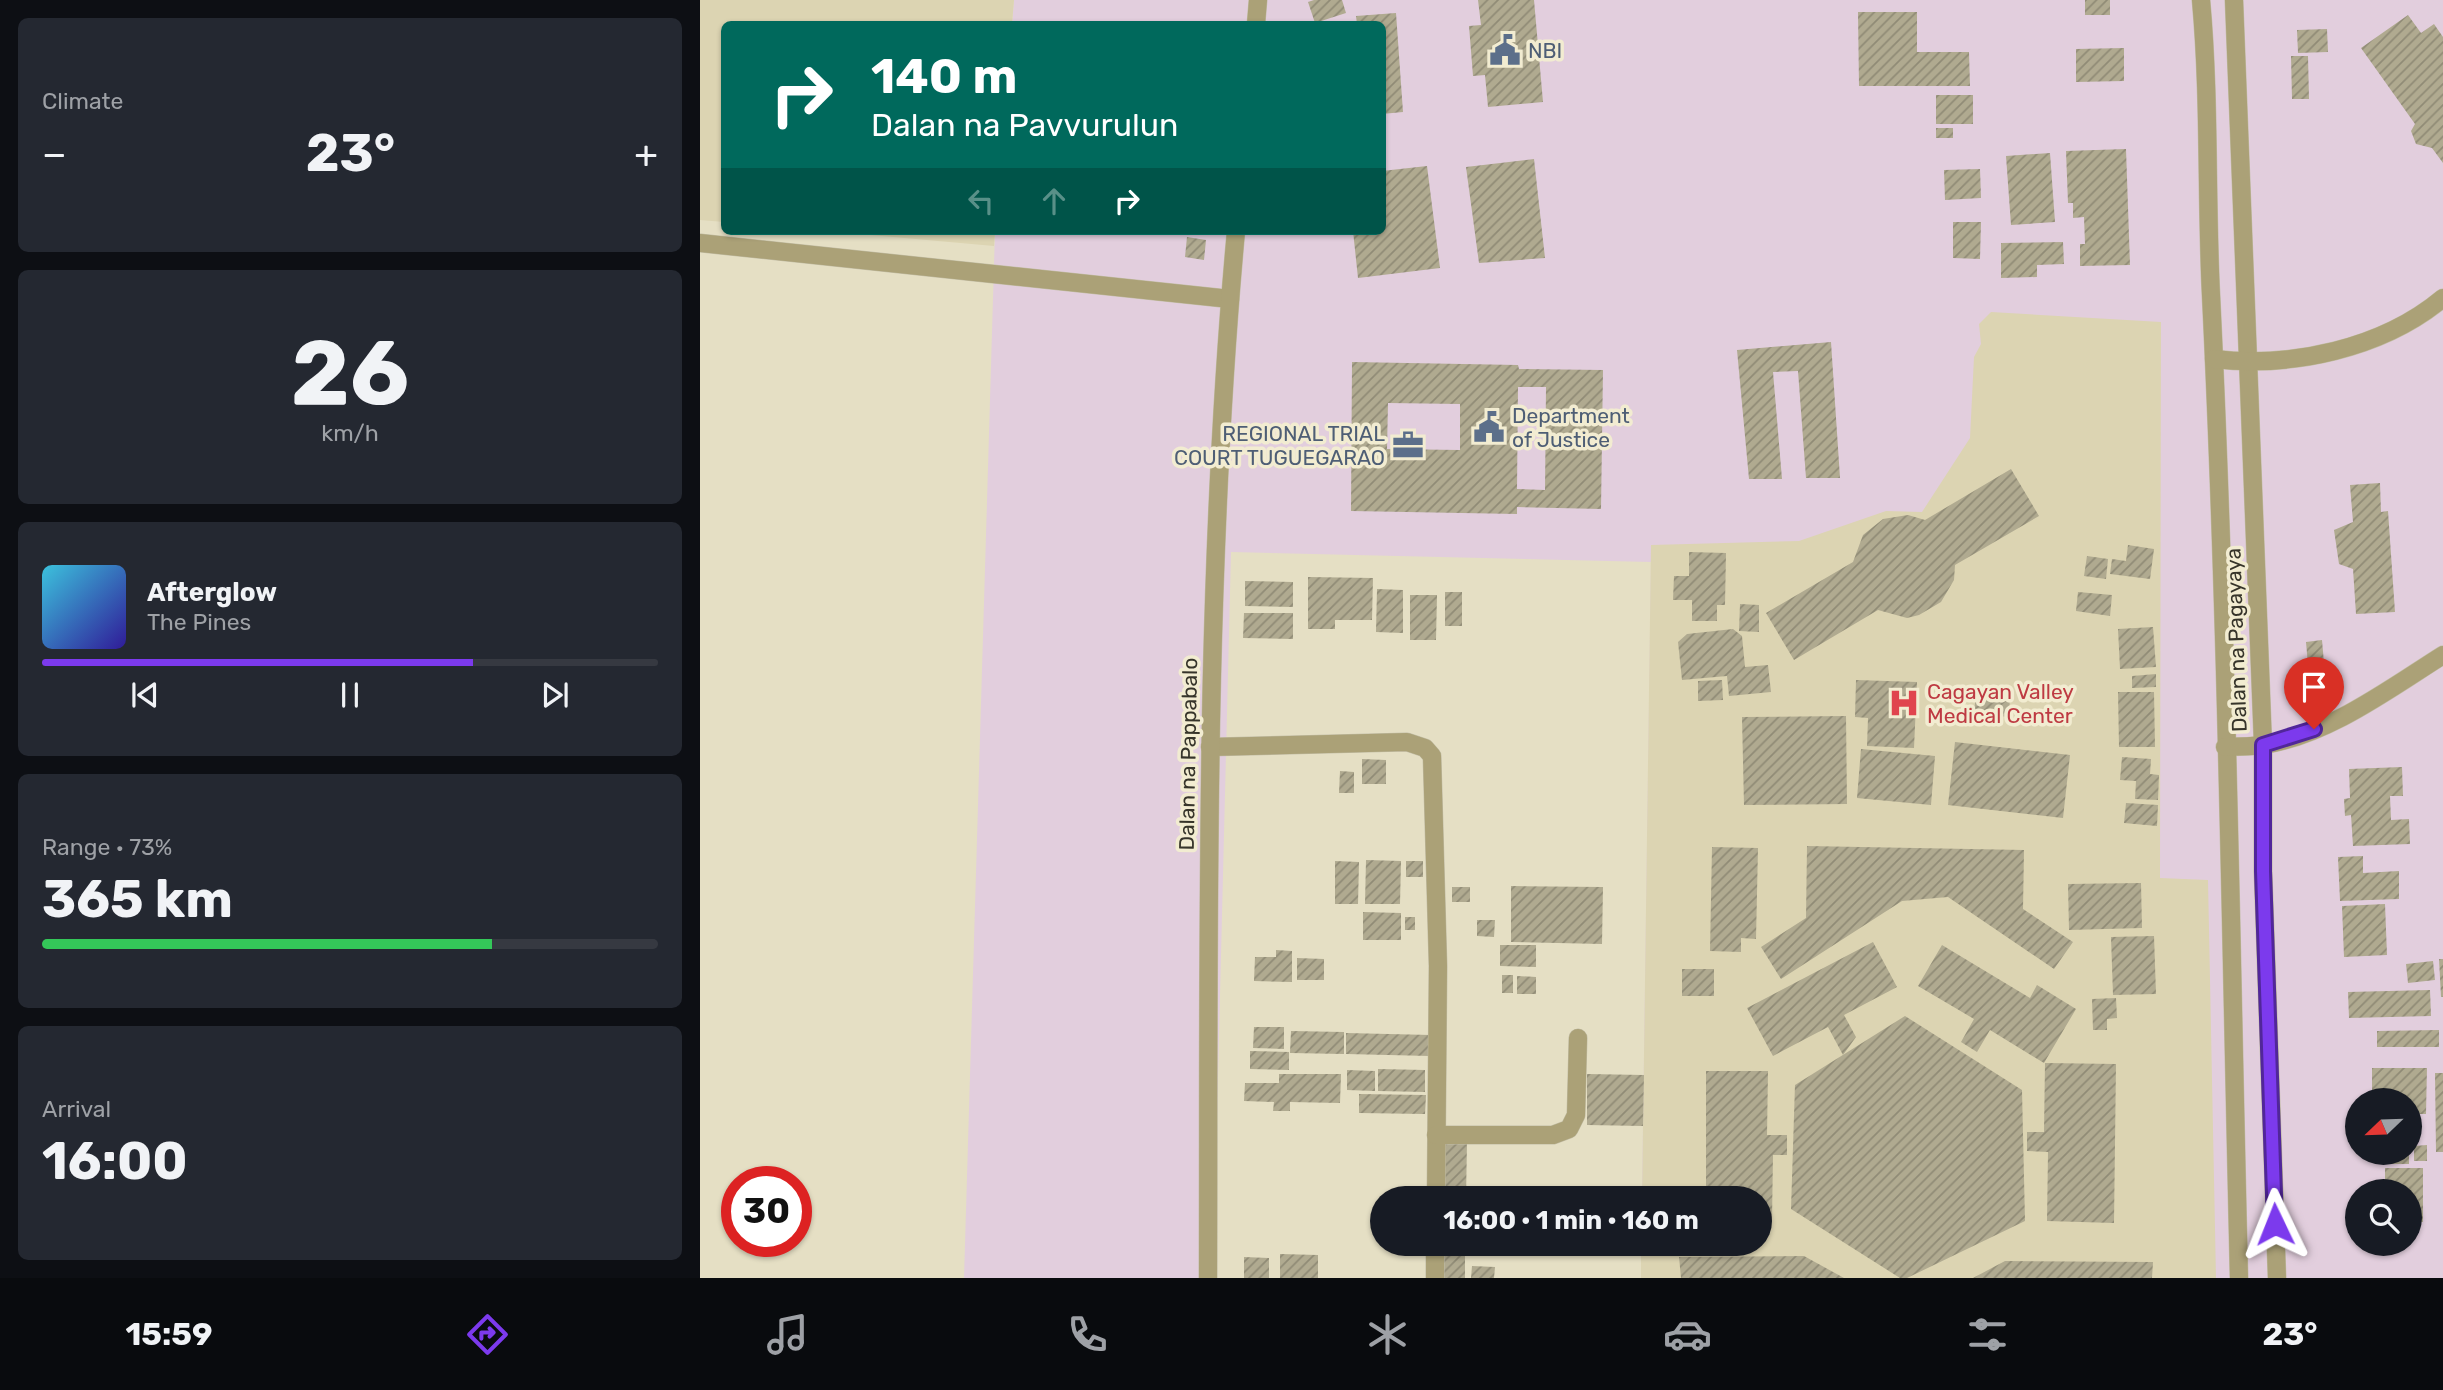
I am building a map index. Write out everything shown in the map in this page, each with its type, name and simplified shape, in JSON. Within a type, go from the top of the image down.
[{"type":"street","points":[[1256,21],[1258,0]]},
{"type":"street","name":"Dalan na Pagayaya","points":[[2201,0],[2207,67],[2205,142],[2214,359],[2239,1278]]},
{"type":"street","name":"Dalan na Pagayaya","points":[[2234,0],[2263,745],[2263,871],[2277,1278]]},
{"type":"street","name":"Dalan na Pappabalo","points":[[1208,1278],[1210,747],[1217,481],[1237,235]]},
{"type":"street","points":[[700,243],[1230,299]]},
{"type":"street","points":[[2214,359],[2249,363],[2295,358],[2348,347],[2395,329],[2443,298]]},
{"type":"street","points":[[2225,747],[2263,745],[2297,736],[2330,722],[2443,655]]},
{"type":"street","points":[[1210,747],[1406,742],[1425,748],[1432,755],[1438,966],[1436,1186]]},
{"type":"street","points":[[1436,1135],[1553,1135],[1569,1129],[1576,1115],[1578,1038]]},
{"type":"street","points":[[1435,1256],[1435,1278]]},
{"type":"shaded area","points":[[700,0],[1014,0],[1012,21],[721,21],[721,222],[700,220]]},
{"type":"shaded area","points":[[1014,0],[2443,0],[2443,1278],[1641,1278],[1641,1256],[1772,1256],[1772,1186],[1642,1186],[1651,562],[1231,552],[1213,1278],[964,1278],[995,235],[1386,235],[1386,21],[1012,21]]},
{"type":"shaded area","points":[[871,235],[995,235],[994,246]]},
{"type":"shaded area","name":"Cagayan Valley Medical Center","points":[[1991,312],[2161,322],[2160,878],[2208,880],[2216,1278],[1641,1278],[1641,1256],[1772,1256],[1772,1186],[1642,1186],[1651,545],[1799,541],[1886,511],[1922,512],[1970,438],[1974,357],[1981,344],[1979,324]]},
{"type":"building","points":[[1342,0],[1346,13],[1314,21],[1308,2]]},
{"type":"building","name":"NBI","points":[[1478,0],[1534,0],[1543,102],[1488,107],[1485,75],[1473,76],[1469,26],[1481,25]]},
{"type":"building","points":[[2085,0],[2110,0],[2110,15],[2085,15]]},
{"type":"building","points":[[1858,12],[1917,12],[1917,52],[1969,52],[1970,86],[1859,86]]},
{"type":"building","points":[[1396,13],[1403,112],[1386,114],[1386,21],[1357,21],[1356,16]]},
{"type":"building","points":[[2408,15],[2421,33],[2434,24],[2443,37],[2443,163],[2432,148],[2416,144],[2411,131],[2415,124],[2361,48]]},
{"type":"building","points":[[2327,29],[2328,52],[2298,53],[2297,30]]},
{"type":"building","points":[[2124,48],[2124,81],[2076,82],[2076,49]]},
{"type":"building","points":[[2291,56],[2308,56],[2309,99],[2292,99]]},
{"type":"building","points":[[1936,95],[1973,95],[1973,124],[1936,124]]},
{"type":"building","points":[[1936,128],[1953,128],[1953,138],[1936,138]]},
{"type":"building","points":[[2126,149],[2130,265],[2080,266],[2080,244],[2085,244],[2084,217],[2073,218],[2073,203],[2068,203],[2066,151]]},
{"type":"building","points":[[2050,153],[2055,222],[2011,225],[2006,156]]},
{"type":"building","points":[[1534,159],[1545,258],[1479,263],[1466,167]]},
{"type":"building","points":[[1427,166],[1440,268],[1358,278],[1353,235],[1386,235],[1386,171]]},
{"type":"building","points":[[1980,169],[1981,198],[1945,200],[1944,170]]},
{"type":"building","points":[[1953,222],[1981,222],[1980,259],[1953,258]]},
{"type":"building","points":[[1187,237],[1206,240],[1204,260],[1185,257]]},
{"type":"building","points":[[2063,242],[2064,264],[2037,265],[2037,277],[2001,278],[2001,243]]},
{"type":"building","points":[[1831,342],[1840,478],[1806,478],[1798,371],[1773,372],[1782,479],[1749,479],[1737,350]]},
{"type":"building","name":"Department of Justice","points":[[1352,362],[1518,365],[1519,369],[1603,370],[1601,509],[1517,507],[1517,514],[1351,511]],"holes":[[[1518,387],[1546,387],[1545,490],[1517,489]],[[1388,403],[1460,404],[1460,450],[1387,449]]]},
{"type":"building","points":[[2011,469],[2039,516],[1955,565],[1954,580],[1941,602],[1919,615],[1907,618],[1878,610],[1794,660],[1766,613],[1853,562],[1863,535],[1883,519],[1908,515],[1925,520]]},
{"type":"building","points":[[2380,483],[2381,512],[2388,511],[2395,612],[2356,614],[2353,569],[2339,564],[2334,530],[2353,522],[2350,485]]},
{"type":"building","points":[[2128,545],[2154,549],[2150,579],[2110,574],[2112,559],[2126,561]]},
{"type":"building","points":[[1689,552],[1726,553],[1725,605],[1717,605],[1717,621],[1692,621],[1692,600],[1673,600],[1674,576],[1689,576]]},
{"type":"building","points":[[2087,556],[2108,559],[2106,579],[2084,576]]},
{"type":"building","points":[[1308,577],[1373,578],[1372,620],[1335,620],[1335,629],[1308,629]]},
{"type":"building","points":[[1245,581],[1293,582],[1293,607],[1245,606]]},
{"type":"building","points":[[1377,589],[1403,590],[1403,633],[1376,632]]},
{"type":"building","points":[[1445,592],[1462,592],[1462,626],[1445,626]]},
{"type":"building","points":[[2078,592],[2112,595],[2110,616],[2076,611]]},
{"type":"building","points":[[1410,595],[1437,595],[1436,640],[1410,640]]},
{"type":"building","points":[[1740,604],[1759,605],[1759,632],[1739,631]]},
{"type":"building","points":[[1244,613],[1293,613],[1293,639],[1243,638]]},
{"type":"building","points":[[2153,627],[2156,667],[2120,669],[2118,629]]},
{"type":"building","points":[[1733,629],[1742,636],[1745,667],[1768,665],[1771,692],[1729,696],[1727,676],[1682,680],[1678,642],[1687,634]]},
{"type":"building","points":[[2322,640],[2324,663],[2308,665],[2306,642]]},
{"type":"building","points":[[2156,674],[2156,687],[2132,688],[2132,676]]},
{"type":"building","points":[[1722,680],[1723,700],[1698,701],[1698,681]]},
{"type":"building","points":[[1856,680],[1917,682],[1914,748],[1867,746],[1868,718],[1855,717]]},
{"type":"building","points":[[1976,692],[2010,695],[2009,717],[1974,714]]},
{"type":"building","points":[[2118,692],[2154,692],[2155,747],[2119,747]]},
{"type":"building","points":[[1846,716],[1847,804],[1744,805],[1742,717]]},
{"type":"building","points":[[1955,742],[2070,755],[2063,818],[1948,805]]},
{"type":"building","points":[[1861,749],[1935,756],[1931,805],[1857,798]]},
{"type":"building","points":[[2122,757],[2151,759],[2150,774],[2159,775],[2158,800],[2135,799],[2136,781],[2120,780]]},
{"type":"building","points":[[1362,759],[1386,760],[1386,784],[1362,784]]},
{"type":"building","points":[[2402,767],[2403,796],[2390,796],[2391,820],[2409,819],[2410,844],[2353,846],[2351,815],[2345,816],[2344,799],[2350,798],[2349,769]]},
{"type":"building","points":[[1340,771],[1354,772],[1354,793],[1339,793]]},
{"type":"building","points":[[2126,803],[2158,805],[2157,826],[2124,823]]},
{"type":"building","points":[[1807,846],[2024,850],[2023,909],[2073,942],[2054,969],[1948,897],[1902,901],[1781,979],[1761,947],[1806,918]]},
{"type":"building","points":[[1712,847],[1758,848],[1756,939],[1741,938],[1741,952],[1710,951]]},
{"type":"building","points":[[2363,856],[2363,873],[2399,871],[2399,899],[2340,901],[2338,857]]},
{"type":"building","points":[[1366,860],[1401,861],[1400,904],[1365,904]]},
{"type":"building","points":[[1335,861],[1359,862],[1358,904],[1335,904]]},
{"type":"building","points":[[1406,861],[1423,861],[1423,877],[1406,877]]},
{"type":"building","points":[[2141,883],[2142,928],[2069,930],[2068,884]]},
{"type":"building","points":[[1511,886],[1603,887],[1602,944],[1511,942]]},
{"type":"building","points":[[1452,887],[1470,887],[1470,902],[1452,902]]},
{"type":"building","points":[[2385,904],[2387,955],[2344,957],[2342,906]]},
{"type":"building","points":[[1363,912],[1401,913],[1401,940],[1363,940]]},
{"type":"building","points":[[1405,917],[1415,917],[1415,930],[1405,930]]},
{"type":"building","points":[[1477,920],[1495,920],[1494,937],[1477,936]]},
{"type":"building","points":[[2154,936],[2156,994],[2113,995],[2111,937]]},
{"type":"building","points":[[1873,942],[1897,987],[1844,1015],[1856,1037],[1843,1055],[1828,1027],[1773,1056],[1747,1008]]},
{"type":"building","points":[[1500,945],[1536,945],[1536,967],[1500,966]]},
{"type":"building","points":[[1942,945],[2030,998],[2037,985],[2076,1009],[2044,1063],[1990,1030],[1977,1052],[1961,1042],[1974,1019],[1918,986]]},
{"type":"building","points":[[1276,950],[1292,951],[1292,982],[1254,981],[1255,957],[1276,957]]},
{"type":"building","points":[[1297,958],[1324,959],[1324,980],[1297,980]]},
{"type":"building","points":[[2439,959],[2443,959],[2443,997],[2441,997]]},
{"type":"building","points":[[2433,961],[2435,980],[2408,983],[2406,964]]},
{"type":"building","points":[[1682,969],[1714,969],[1714,996],[1682,996]]},
{"type":"building","points":[[1502,975],[1513,975],[1513,993],[1502,993]]},
{"type":"building","points":[[1517,976],[1536,977],[1536,994],[1517,994]]},
{"type":"building","points":[[2430,990],[2431,1016],[2349,1018],[2348,992]]},
{"type":"building","points":[[2116,998],[2117,1018],[2107,1019],[2107,1030],[2093,1030],[2092,999]]},
{"type":"building","points":[[1905,1016],[2022,1090],[2025,1221],[1907,1278],[1900,1278],[1791,1209],[1795,1085]]},
{"type":"building","points":[[1254,1027],[1284,1027],[1284,1049],[1253,1048]]},
{"type":"building","points":[[2439,1030],[2439,1047],[2377,1047],[2377,1031]]},
{"type":"building","points":[[1291,1031],[1344,1032],[1344,1054],[1290,1053]]},
{"type":"building","points":[[1346,1033],[1431,1035],[1430,1056],[1346,1054]]},
{"type":"building","points":[[1250,1051],[1289,1052],[1289,1070],[1250,1069]]},
{"type":"building","points":[[2045,1063],[2116,1064],[2114,1223],[2047,1221],[2048,1152],[2027,1151],[2027,1132],[2044,1132]]},
{"type":"building","points":[[2372,1068],[2427,1068],[2426,1114],[2422,1114],[2422,1088],[2372,1088]]},
{"type":"building","points":[[1378,1069],[1425,1070],[1425,1092],[1378,1091]]},
{"type":"building","points":[[1347,1070],[1375,1071],[1375,1091],[1347,1090]]},
{"type":"building","points":[[1706,1071],[1768,1071],[1767,1135],[1787,1135],[1787,1155],[1773,1155],[1772,1220],[1772,1186],[1706,1186]]},
{"type":"building","points":[[2435,1073],[2443,1073],[2443,1152],[2436,1152]]},
{"type":"building","points":[[1279,1074],[1341,1074],[1340,1103],[1290,1102],[1290,1111],[1273,1111],[1274,1102],[1244,1101],[1245,1083],[1279,1083]]},
{"type":"building","points":[[1587,1074],[1644,1075],[1643,1126],[1587,1125]]},
{"type":"building","points":[[1359,1094],[1426,1095],[1425,1114],[1359,1113]]},
{"type":"building","points":[[1445,1142],[1467,1142],[1466,1186],[1444,1186]]},
{"type":"building","points":[[2422,1145],[2427,1145],[2427,1161],[2422,1161]]},
{"type":"building","points":[[2385,1168],[2423,1168],[2423,1222],[2422,1179],[2385,1179]]},
{"type":"building","points":[[1280,1254],[1318,1255],[1318,1278],[1280,1278]]},
{"type":"building","points":[[1444,1256],[1465,1256],[1465,1278],[1443,1278]]},
{"type":"building","points":[[1804,1256],[1844,1278],[1681,1278],[1679,1257]]},
{"type":"building","points":[[1244,1257],[1269,1258],[1269,1278],[1244,1278]]},
{"type":"building","points":[[2005,1261],[2153,1262],[2152,1278],[1973,1278]]},
{"type":"building","points":[[1472,1266],[1495,1267],[1494,1278],[1471,1278]]},
{"type":"place","name":"NBI","points":[[1505,50]]},
{"type":"place","name":"Department of Justice","points":[[1489,427]]},
{"type":"place","name":"REGIONAL TRIAL COURT TUGUEGARAO","points":[[1408,445]]},
{"type":"place","name":"Cagayan Valley Medical Center","points":[[1904,703]]},
{"type":"route","points":[[2275,1224],[2263,871],[2263,745],[2314,729]]}]
